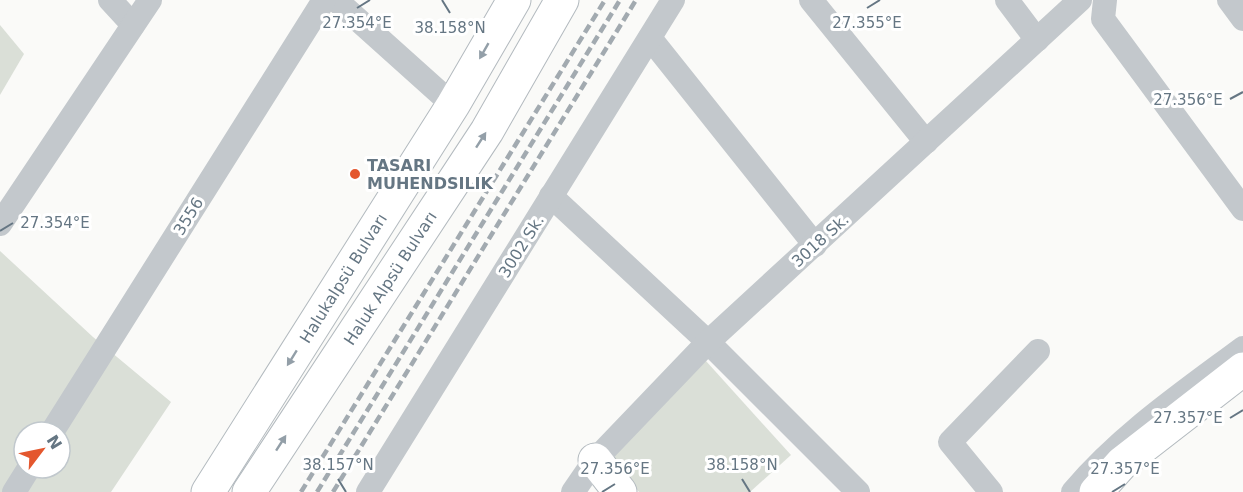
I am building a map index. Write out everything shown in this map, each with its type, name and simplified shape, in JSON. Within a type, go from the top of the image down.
[{"type":"main road","name":"Halukalpsü Bulvarı","points":[[208,492],[453,105],[514,0]]},
{"type":"main road","name":"Haluk Alpsü Bulvarı","points":[[249,492],[487,131],[562,0]]},
{"type":"main road","points":[[1096,492],[1122,463],[1243,369]]},
{"type":"main road","points":[[595,460],[620,492]]},
{"type":"street","points":[[110,0],[133,25]]},
{"type":"street","points":[[0,224],[150,0]]},
{"type":"street","name":"3556","points":[[60,420],[324,0]]},
{"type":"street","points":[[336,0],[453,105]]},
{"type":"street","name":"3002 Sk.","points":[[368,492],[673,0]]},
{"type":"street","points":[[811,0],[926,142]]},
{"type":"street","points":[[1007,0],[1037,40]]},
{"type":"street","name":"3018 Sk.","points":[[573,492],[595,460],[708,342],[1080,0]]},
{"type":"street","points":[[1105,0],[1103,19],[1243,208]]},
{"type":"street","points":[[1229,0],[1243,19]]},
{"type":"street","points":[[650,38],[814,246]]},
{"type":"street","points":[[552,196],[708,342],[858,492]]},
{"type":"street","points":[[1073,492],[1091,471],[1157,412],[1243,348]]},
{"type":"street","points":[[992,492],[950,442],[1038,351]]},
{"type":"shaded area","points":[[0,25],[24,54],[0,95]]},
{"type":"shaded area","points":[[0,251],[93,337],[171,402],[111,492],[0,492]]},
{"type":"shaded area","points":[[706,361],[791,455],[750,492],[639,492],[609,454]]},
{"type":"railway","points":[[301,492],[605,0]]},
{"type":"railway","points":[[317,492],[620,0]]},
{"type":"railway","points":[[333,492],[636,0]]},
{"type":"place","name":"TASARI MUHENDSILIK","points":[[355,174]]}]
